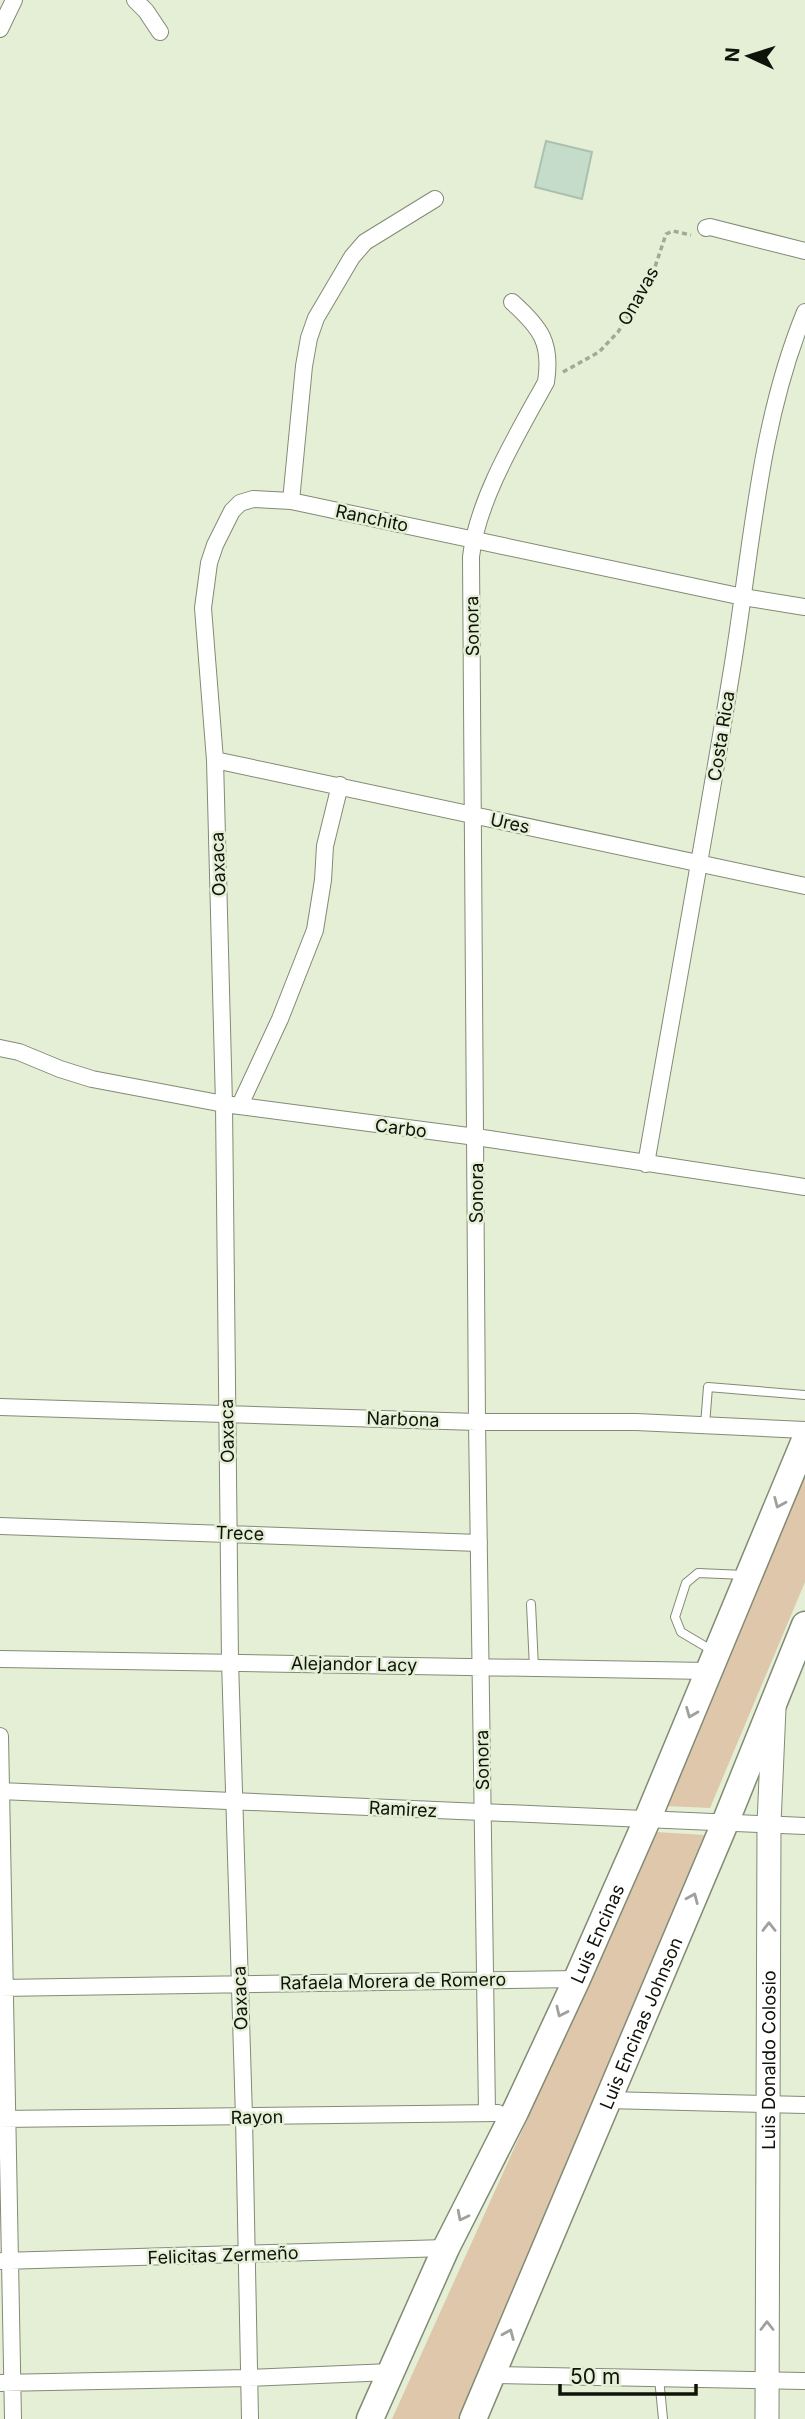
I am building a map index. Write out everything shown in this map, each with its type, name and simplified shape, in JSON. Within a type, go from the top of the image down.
[{"type":"main road","name":"Luis Encinas","points":[[370,2419],[446,2248],[577,1979],[647,1820],[805,1440]]},
{"type":"main road","name":"Luis Encinas Johnson","points":[[473,2419],[805,1625]]},
{"type":"main road","name":"Luis Donaldo Colosio","points":[[767,2419],[769,1825],[775,1701]]},
{"type":"street","points":[[0,29],[13,0]]},
{"type":"street","points":[[135,0],[160,32]]},
{"type":"street","points":[[290,501],[304,366],[316,318],[352,257],[365,242],[435,199]]},
{"type":"street","points":[[706,228],[805,251]]},
{"type":"street","name":"Sonora","points":[[487,2113],[477,1422],[471,578],[473,539],[480,514],[545,382],[549,362],[547,347],[530,318],[512,302]]},
{"type":"street","name":"Costa Rica","points":[[646,1164],[700,863],[762,463],[774,400],[805,312]]},
{"type":"street","name":"Oaxaca","points":[[250,2419],[244,2117],[233,1801],[226,1414],[232,1105],[215,760],[203,608],[209,563],[226,522],[240,503],[253,499],[290,501]]},
{"type":"street","name":"Ranchito","points":[[290,501],[743,597],[805,607]]},
{"type":"street","name":"Ures","points":[[215,760],[805,886]]},
{"type":"street","points":[[232,1105],[281,1019],[315,930],[325,846],[340,785]]},
{"type":"street","name":"Carbo","points":[[1,1048],[92,1079],[232,1105],[805,1187]]},
{"type":"street","name":"Narbona","points":[[0,1407],[477,1422],[636,1422],[805,1430]]},
{"type":"street","name":"Trece","points":[[0,1526],[479,1543]]},
{"type":"street","name":"Alejandor Lacy","points":[[0,1659],[230,1661],[481,1668],[712,1662]]},
{"type":"street","points":[[0,1736],[6,2383],[13,2419]]},
{"type":"street","name":"Ramirez","points":[[1,1791],[805,1826]]},
{"type":"street","name":"Rafaela Morera de Romero","points":[[3,1987],[577,1979]]},
{"type":"street","points":[[607,2100],[805,2105]]},
{"type":"street","name":"Rayon","points":[[4,2119],[514,2112]]},
{"type":"street","name":"Felicitas Zermeño","points":[[5,2261],[446,2248]]},
{"type":"street","points":[[6,2383],[391,2372]]},
{"type":"street","points":[[492,2375],[805,2381]]},
{"type":"lane","points":[[705,1425],[708,1387],[805,1395]]},
{"type":"lane","points":[[712,1662],[681,1632],[675,1617],[686,1583],[698,1573],[748,1575]]},
{"type":"lane","points":[[531,1604],[534,1668]]},
{"type":"lane","points":[[659,2378],[663,2419]]},
{"type":"path","name":"Onavas","points":[[545,382],[610,343],[651,279],[666,234],[673,231],[691,235],[706,228]]},
{"type":"shaded area","points":[[805,1476],[805,1582],[710,1808],[666,1806]]},
{"type":"shaded area","points":[[657,1832],[704,1835],[460,2419],[392,2419]]},
{"type":"building","points":[[546,141],[592,152],[582,199],[535,187]]}]
